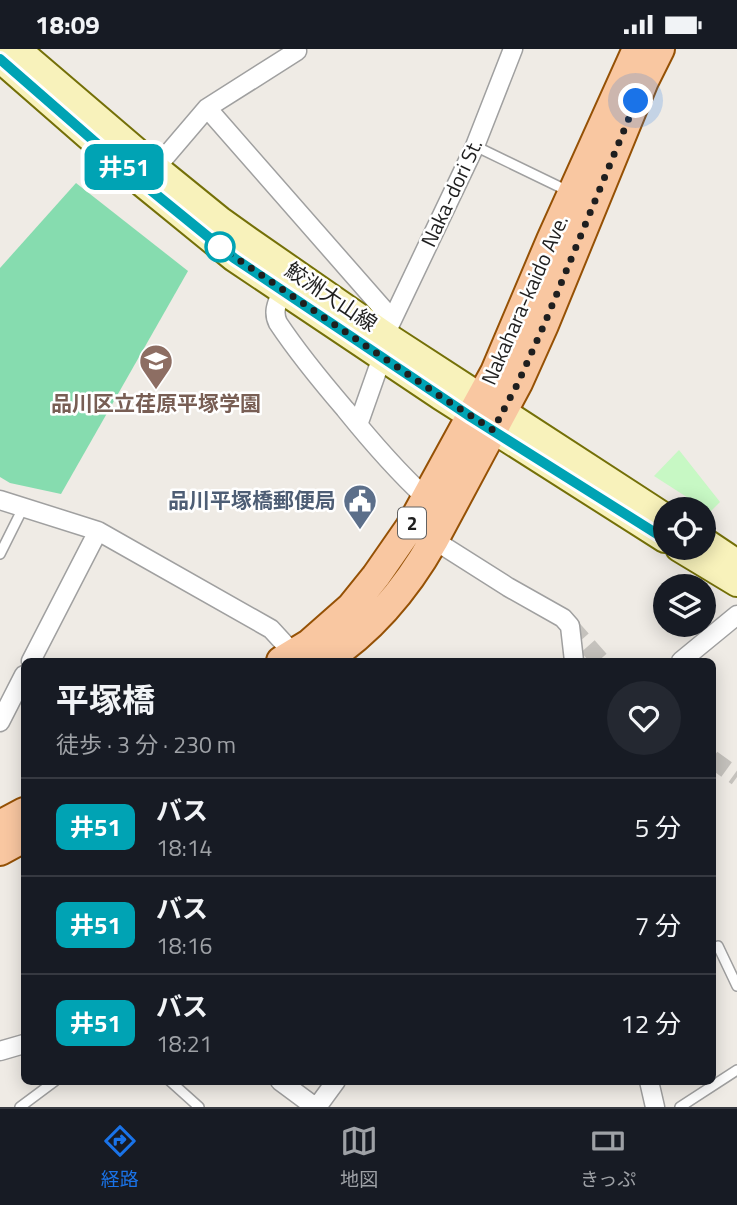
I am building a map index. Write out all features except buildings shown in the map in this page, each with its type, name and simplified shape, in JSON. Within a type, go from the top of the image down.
[{"type":"main road","name":"Nakahara-kaido Ave.","points":[[334,658],[352,652],[421,563],[433,540],[488,414],[495,372],[638,49]]},
{"type":"main road","name":"Nakahara-kaido Ave.","points":[[288,658],[337,621],[368,587],[426,498],[488,414],[544,325],[644,81],[660,49]]},
{"type":"main road","name":"鮫洲大山線","points":[[6,63],[149,176],[220,220],[653,531]]},
{"type":"main road","name":"鮫洲大山線","points":[[149,176],[211,240],[282,290],[386,337]]},
{"type":"main road","name":"鮫洲大山線","points":[[488,414],[653,510]]},
{"type":"main road","points":[[716,549],[737,563]]},
{"type":"main road","points":[[699,560],[737,583]]},
{"type":"street","points":[[149,176],[206,108],[297,51],[296,49]]},
{"type":"street","name":"Naka-dori St.","points":[[358,425],[386,337],[475,146],[513,49]]},
{"type":"street","points":[[206,108],[386,337]]},
{"type":"street","points":[[282,290],[275,309],[278,323],[358,425],[407,481],[426,498]]},
{"type":"street","points":[[0,500],[98,531],[271,629],[288,658]]},
{"type":"street","points":[[33,658],[98,531]]},
{"type":"street","points":[[433,540],[563,618],[570,626],[574,658]]},
{"type":"street","points":[[685,658],[737,615]]},
{"type":"street","points":[[0,722],[21,681]]},
{"type":"street","points":[[0,1051],[21,1045]]},
{"type":"street","points":[[286,1085],[316,1107],[333,1085]]},
{"type":"street","points":[[650,1085],[655,1107]]},
{"type":"lane","points":[[475,146],[573,193]]},
{"type":"lane","points":[[0,554],[23,508]]},
{"type":"lane","points":[[718,946],[737,986]]},
{"type":"lane","points":[[716,1084],[737,1070]]},
{"type":"lane","points":[[20,1107],[50,1085]]},
{"type":"lane","points":[[174,1085],[199,1107]]},
{"type":"lane","points":[[680,1107],[714,1085]]},
{"type":"green space","points":[[76,183],[188,271],[61,494],[10,483],[0,477],[0,268]]},
{"type":"green space","points":[[679,450],[720,502],[716,506],[716,497],[687,497],[654,476]]},
{"type":"tunnel","points":[[570,626],[598,658]]},
{"type":"tunnel","points":[[716,762],[737,777]]},
{"type":"bus line","name":"井51","points":[[0,59],[142,183],[234,258],[471,417],[653,532]]},
{"type":"place","name":"品川区立荏原平塚学園","points":[[156,391]]},
{"type":"place","name":"品川平塚橋郵便局","points":[[360,531]]},
{"type":"route","points":[[220,247],[493,430],[544,325],[636,101]]}]
